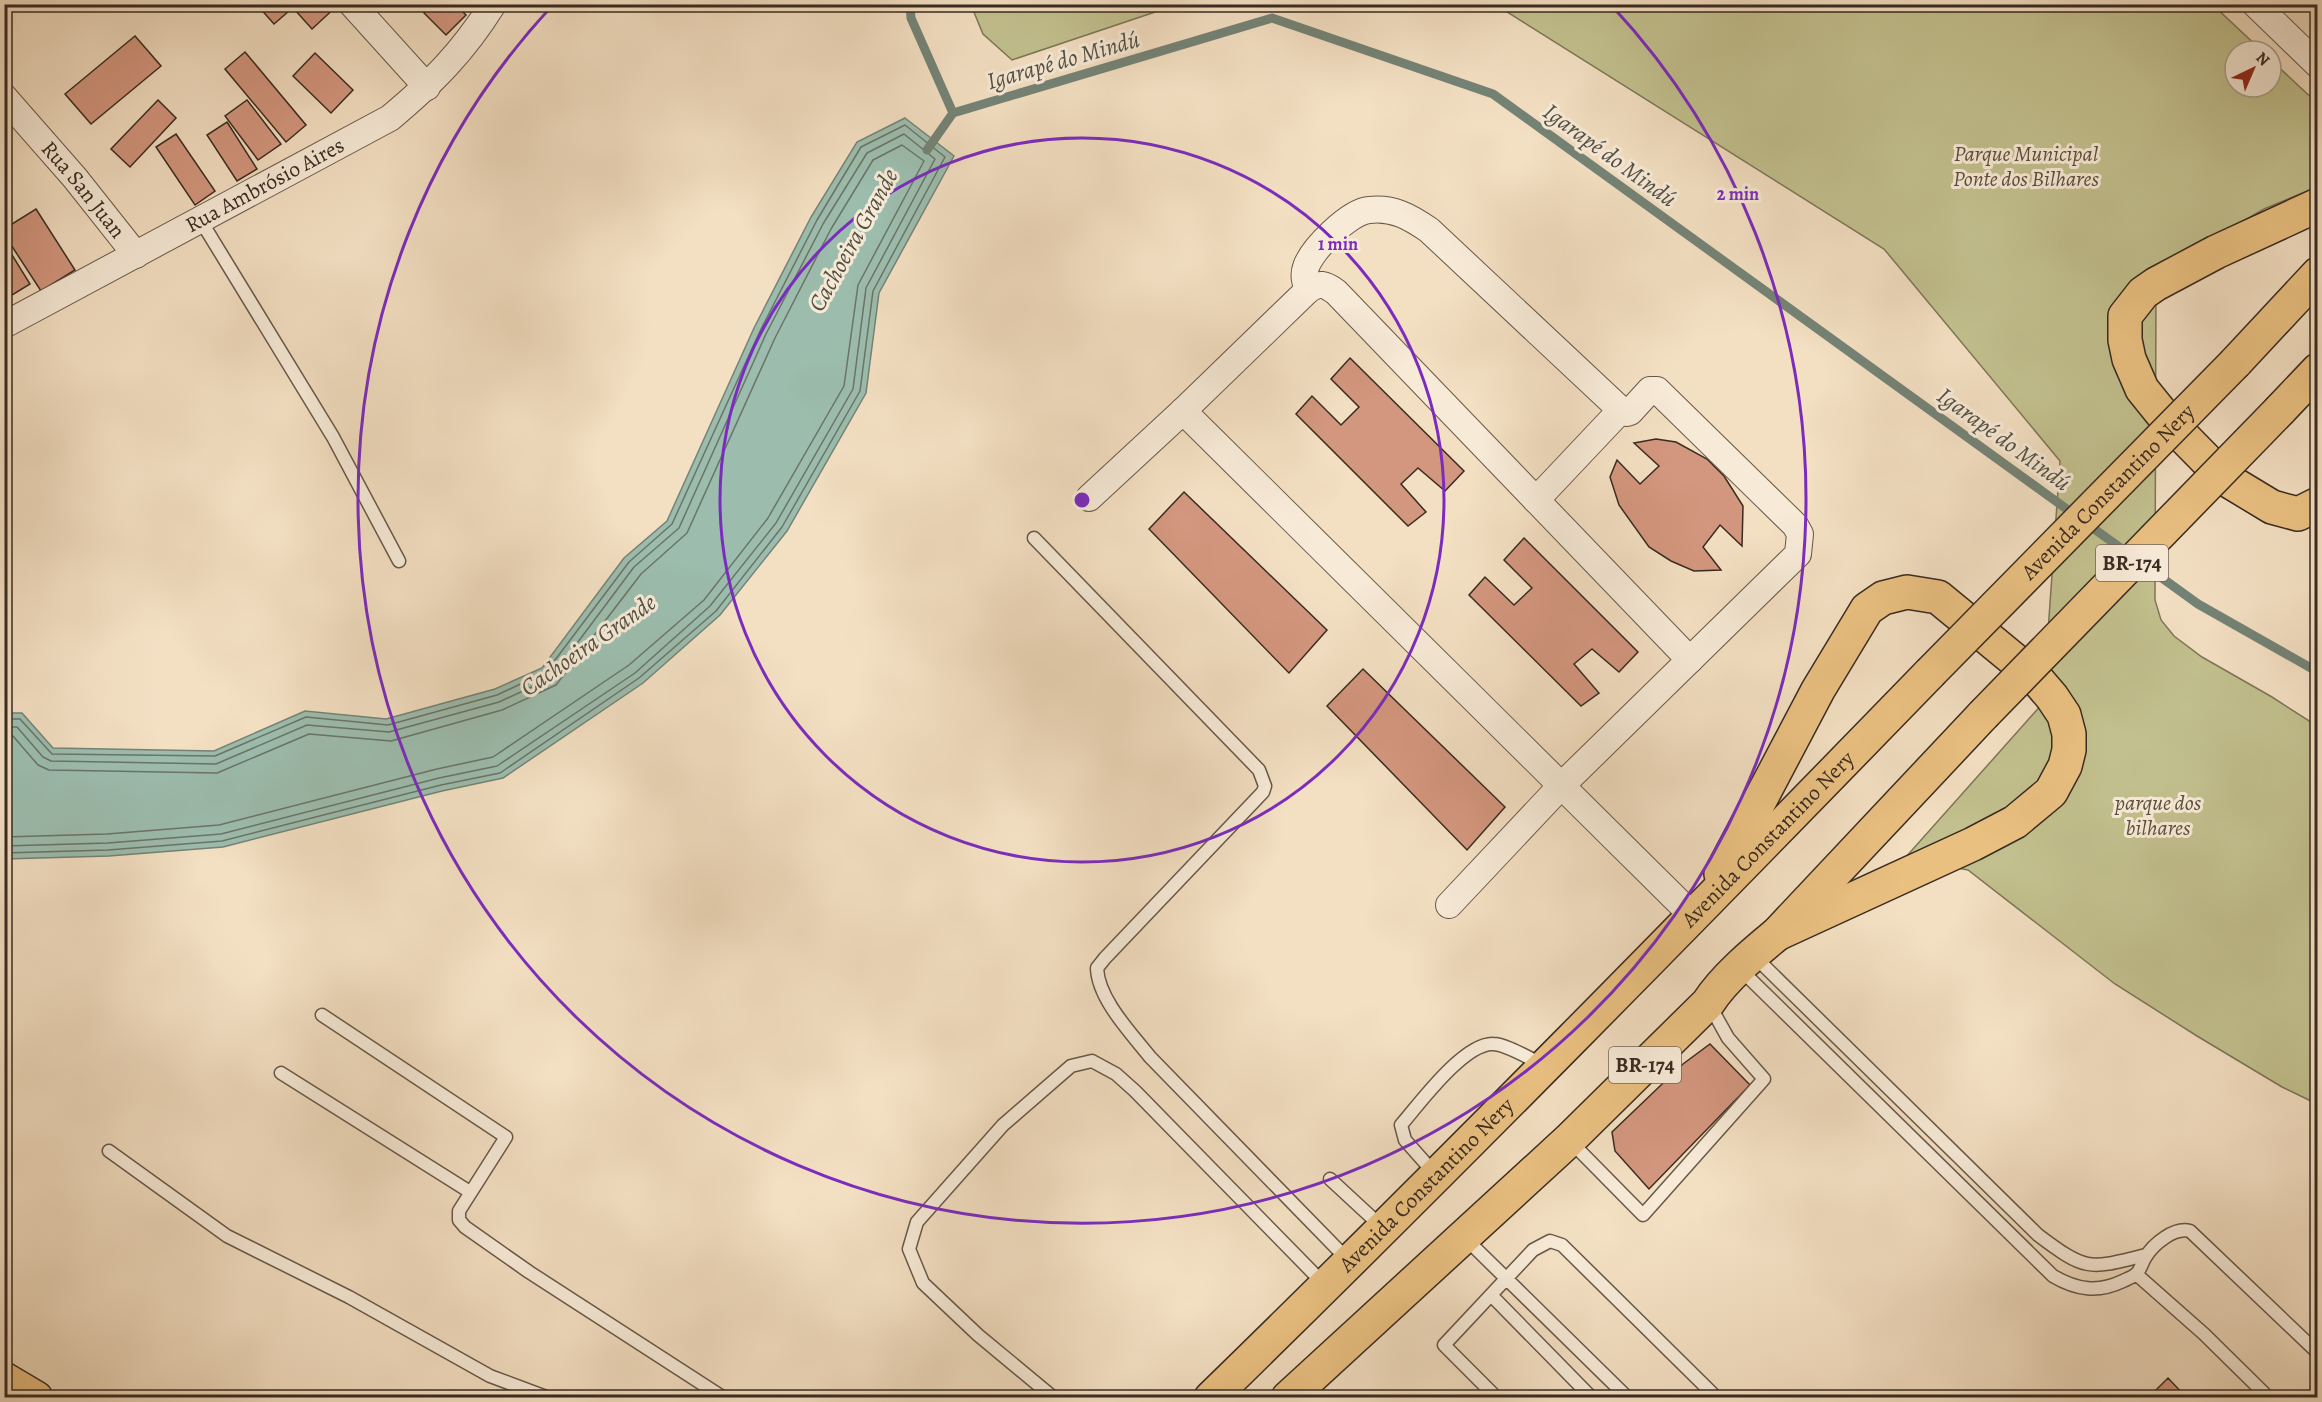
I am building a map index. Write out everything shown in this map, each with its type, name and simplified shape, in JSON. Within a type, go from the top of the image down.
[{"type":"main road","points":[[2318,205],[2216,252],[2156,284],[2143,293],[2125,316],[2129,359],[2142,389],[2166,420],[2224,478],[2271,507],[2298,514],[2318,504]]},
{"type":"main road","name":"Avenida Constantino Nery","points":[[1211,1398],[1350,1262],[1699,911],[2235,363],[2318,274]]},
{"type":"main road","name":"BR-174","points":[[1288,1398],[1569,1140],[1708,1003],[1713,994],[1756,953],[2318,370]]},
{"type":"main road","points":[[1699,911],[1818,690],[1867,609],[1883,598],[1907,592],[1938,597],[2034,676],[2052,697],[2064,715],[2068,734],[2065,766],[2050,792],[2015,822],[1756,953]]},
{"type":"main road","points":[[4,1379],[36,1398]]},
{"type":"street","points":[[352,4],[427,87]]},
{"type":"street","name":"Rua Ambrósio Aires","points":[[4,325],[390,118],[427,87],[472,37],[493,4]]},
{"type":"street","points":[[2255,4],[2318,65]]},
{"type":"street","name":"Rua San Juan","points":[[4,97],[75,178],[136,255]]},
{"type":"street","points":[[1308,290],[1304,280],[1305,269],[1311,258],[1345,222],[1367,210],[1388,210],[1410,217],[1429,230],[1621,410],[1627,413],[1650,390],[1657,390],[1796,525],[1800,534],[1798,554],[1561,786],[1449,905]]},
{"type":"street","points":[[1089,498],[1308,290],[1316,284],[1327,285],[1690,660]]},
{"type":"street","points":[[1536,500],[1621,410]]},
{"type":"street","points":[[1183,411],[1561,786],[1699,911]]},
{"type":"lane","points":[[201,221],[333,437],[399,561]]},
{"type":"lane","points":[[1034,538],[1259,770],[1265,786],[1263,792],[1105,958],[1097,968],[1097,981],[1124,1025],[1150,1057],[1350,1262]]},
{"type":"lane","points":[[1756,953],[2036,1233],[2073,1260],[2086,1265],[2100,1265],[2146,1255]]},
{"type":"lane","points":[[1756,953],[2061,1281],[2094,1290],[2111,1287],[2136,1274],[2146,1255],[2173,1232],[2185,1229],[2190,1231],[2318,1353]]},
{"type":"lane","points":[[1569,1140],[1643,1215],[1764,1079],[1728,1038],[1708,1003]]},
{"type":"lane","points":[[322,1015],[506,1137],[459,1211],[459,1220],[465,1227],[529,1272],[724,1398]]},
{"type":"lane","points":[[1436,1176],[1405,1140],[1401,1125],[1452,1067],[1477,1046],[1495,1044],[1546,1066]]},
{"type":"lane","points":[[1054,1398],[978,1335],[924,1283],[909,1249],[917,1222],[956,1177],[1003,1125],[1071,1066],[1092,1061],[1116,1074],[1210,1166],[1325,1286]]},
{"type":"lane","points":[[281,1073],[470,1192]]},
{"type":"lane","points":[[109,1151],[227,1236],[349,1297],[490,1376],[549,1398]]},
{"type":"lane","points":[[1330,1179],[1384,1228]]},
{"type":"lane","points":[[1464,1237],[1628,1398]]},
{"type":"lane","points":[[1497,1398],[1444,1345],[1533,1250],[1550,1241],[1562,1245],[1717,1398]]},
{"type":"lane","points":[[2136,1274],[2204,1334],[2269,1398]]},
{"type":"lane","points":[[1491,1295],[1592,1398]]},
{"type":"green space","points":[[971,5],[1176,5],[1012,60],[983,34]]},
{"type":"green space","name":"Parque Municipal Ponte dos Bilhares","points":[[1496,5],[2213,5],[2249,39],[2223,39],[2223,99],[2283,99],[2283,71],[2317,103],[2317,187],[2264,209],[2209,241],[2156,284],[2155,600],[2161,620],[2174,636],[2202,657],[2317,726],[2317,1104],[2282,1087],[2115,984],[1968,870],[1905,858],[2043,703],[2060,461],[1884,249]]},
{"type":"water","points":[[905,118],[954,156],[879,293],[866,393],[787,531],[720,615],[643,683],[503,778],[442,791],[223,847],[109,856],[5,859],[5,713],[22,713],[53,748],[214,751],[305,711],[386,719],[495,689],[542,668],[624,558],[667,521],[754,328],[811,217],[857,142]]},
{"type":"building","points":[[262,4],[297,4],[274,24],[259,7]]},
{"type":"building","points":[[301,4],[339,4],[312,29],[295,10]]},
{"type":"building","points":[[432,4],[455,4],[466,15],[446,35],[424,13]]},
{"type":"building","points":[[135,36],[161,66],[91,124],[65,94]]},
{"type":"building","points":[[245,52],[306,125],[286,142],[225,69]]},
{"type":"building","points":[[315,53],[353,90],[331,113],[293,76]]},
{"type":"building","points":[[158,100],[176,118],[130,167],[111,149]]},
{"type":"building","points":[[247,100],[281,144],[258,160],[225,116]]},
{"type":"building","points":[[227,122],[257,169],[237,181],[207,135]]},
{"type":"building","points":[[176,134],[215,191],[195,205],[156,147]]},
{"type":"building","points":[[36,209],[75,270],[41,291],[4,234],[4,229]]},
{"type":"building","points":[[4,242],[30,284],[4,300]]},
{"type":"building","points":[[1350,358],[1464,471],[1445,491],[1418,468],[1401,484],[1426,512],[1408,526],[1296,414],[1312,396],[1341,425],[1359,407],[1331,379]]},
{"type":"building","points":[[1656,439],[1676,442],[1707,459],[1724,476],[1743,506],[1742,546],[1720,525],[1703,547],[1721,570],[1694,571],[1671,561],[1649,547],[1619,505],[1610,477],[1617,460],[1640,484],[1659,466],[1634,443]]},
{"type":"building","points":[[1184,492],[1327,630],[1289,673],[1149,529]]},
{"type":"building","points":[[1524,538],[1638,652],[1619,672],[1592,649],[1574,664],[1599,693],[1581,706],[1469,595],[1485,577],[1514,605],[1532,588],[1504,560]]},
{"type":"building","points":[[1363,669],[1505,807],[1467,850],[1327,706]]},
{"type":"building","points":[[1710,1044],[1750,1085],[1649,1189],[1615,1151],[1612,1132],[1683,1064]]},
{"type":"building","points":[[2168,1378],[2187,1398],[2148,1398]]},
{"type":"waterway","points":[[910,4],[911,18],[953,113]]},
{"type":"waterway","name":"Igarapé do Mindú","points":[[953,113],[1272,18],[1493,94],[2198,604],[2318,672]]},
{"type":"waterway","name":"Cachoeira Grande","points":[[927,150],[953,113]]},
{"type":"park label","name":"parque dos bilhares","points":[[2158,816]]}]
